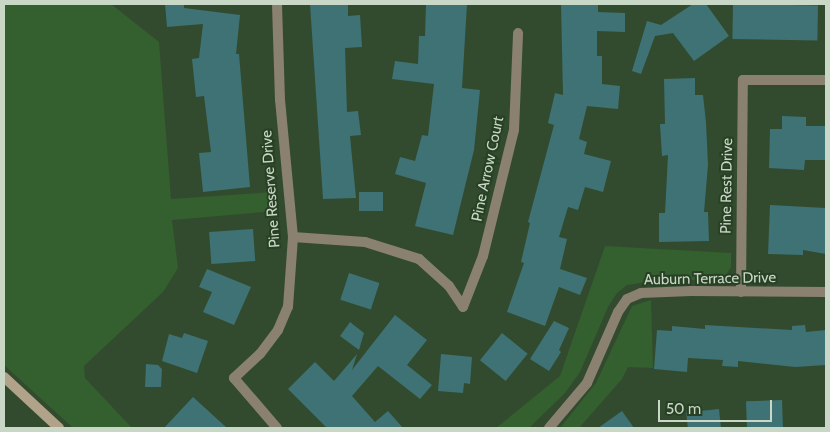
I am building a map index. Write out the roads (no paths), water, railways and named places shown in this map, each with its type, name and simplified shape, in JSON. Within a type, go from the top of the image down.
[{"type":"main road","points":[[4,377],[59,428]]},
{"type":"street","name":"Pine Reserve Drive","points":[[277,4],[280,100],[292,237],[288,307],[278,330],[266,346],[234,378],[277,428]]},
{"type":"street","name":"Pine Arrow Court","points":[[292,237],[365,242],[419,259],[449,286],[462,306],[483,256],[514,130],[518,33]]},
{"type":"street","name":"Pine Rest Drive","points":[[741,292],[743,80],[826,80]]},
{"type":"street","name":"Auburn Terrace Drive","points":[[549,428],[587,383],[602,356],[618,312],[627,299],[641,293],[826,292]]}]
